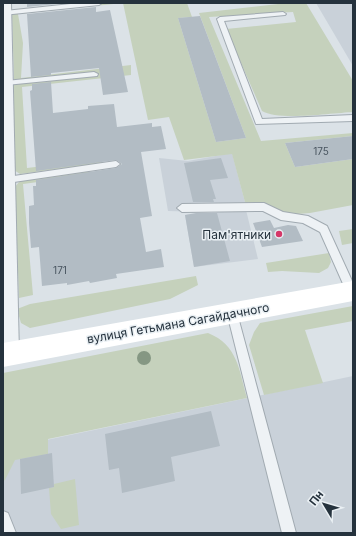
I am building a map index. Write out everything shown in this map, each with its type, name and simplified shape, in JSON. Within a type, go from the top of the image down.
[{"type":"main road","name":"вулиця Гетьмана Сагайдачного","points":[[6,354],[352,292]]},
{"type":"street","points":[[5,8],[7,180],[6,354]]},
{"type":"lane","points":[[5,8],[99,3]]},
{"type":"lane","points":[[283,14],[220,19],[259,122],[353,118]]},
{"type":"lane","points":[[6,83],[94,74]]},
{"type":"lane","points":[[7,180],[116,164]]},
{"type":"lane","points":[[182,208],[264,207],[281,216],[306,219],[324,229],[352,292]]},
{"type":"lane","points":[[232,313],[289,533]]},
{"type":"lane","points":[[3,518],[10,533]]},
{"type":"shaded area","points":[[316,3],[353,3],[353,66]]},
{"type":"shaded area","points":[[232,153],[246,206],[203,212],[168,211],[159,158],[188,161]]},
{"type":"shaded area","points":[[246,210],[258,259],[194,267],[185,215]]},
{"type":"shaded area","points":[[353,376],[353,533],[3,533],[3,449]]},
{"type":"green space","points":[[108,3],[123,3],[18,14],[23,43],[21,78],[131,65],[131,75],[22,87],[27,168],[101,159],[103,163],[20,174],[14,170],[13,84],[97,75],[97,72],[14,80],[12,13]]},
{"type":"green space","points":[[123,3],[187,3],[192,17],[178,18],[216,142],[246,138],[199,13],[287,3],[306,3],[353,81],[353,112],[280,116],[262,111],[226,29],[296,22],[293,12],[209,17],[261,141],[353,133],[353,136],[285,143],[295,167],[353,159],[353,205],[310,213],[285,215],[246,206],[232,154],[184,160],[169,117],[148,120]]},
{"type":"green space","points":[[89,171],[90,175],[23,184],[33,295],[19,298],[15,187],[19,182],[29,179]]},
{"type":"green space","points":[[353,229],[353,243],[342,245],[339,231]]},
{"type":"green space","points":[[329,253],[331,262],[328,268],[319,273],[282,271],[268,272],[266,263]]},
{"type":"green space","points":[[196,276],[198,285],[170,299],[30,328],[21,323],[17,309],[30,304]]},
{"type":"green space","points":[[353,306],[353,321],[305,330],[323,383],[264,395],[249,345],[254,332],[260,323]]},
{"type":"green space","points":[[208,333],[226,344],[231,351],[239,368],[247,398],[48,439],[48,454],[15,460],[5,480],[3,481],[3,373]]},
{"type":"green space","points":[[75,479],[79,525],[61,529],[51,514],[49,488],[54,487],[54,484]]},
{"type":"building","points":[[27,3],[66,3],[27,7]]},
{"type":"building","points":[[96,7],[96,12],[110,10],[128,92],[103,95],[99,68],[51,73],[51,75],[31,77],[27,14]]},
{"type":"building","points":[[200,16],[246,138],[216,142],[178,18]]},
{"type":"building","points":[[51,82],[53,113],[88,109],[88,106],[114,104],[117,127],[152,123],[152,127],[161,126],[166,149],[141,152],[152,216],[140,218],[146,252],[161,249],[164,267],[116,274],[117,278],[90,283],[89,281],[67,285],[67,283],[42,286],[39,247],[31,248],[29,223],[29,206],[34,205],[33,186],[36,186],[36,180],[116,168],[122,164],[116,160],[36,171],[30,91],[32,90],[32,84]]},
{"type":"building","points":[[353,136],[353,159],[295,167],[285,143]]},
{"type":"building","points":[[221,158],[228,178],[210,180],[216,199],[213,199],[214,202],[193,202],[184,163]]},
{"type":"building","points":[[196,213],[217,213],[230,261],[194,267],[185,215]]},
{"type":"building","name":"Пам'ятники","points":[[270,220],[274,228],[288,225],[296,226],[303,241],[262,247],[253,223]]},
{"type":"building","points":[[211,411],[220,446],[171,457],[175,481],[122,493],[119,468],[109,470],[105,434]]},
{"type":"building","points":[[52,453],[54,487],[21,494],[20,459]]},
{"type":"place","name":"Пам'ятники","points":[[279,234]]}]
